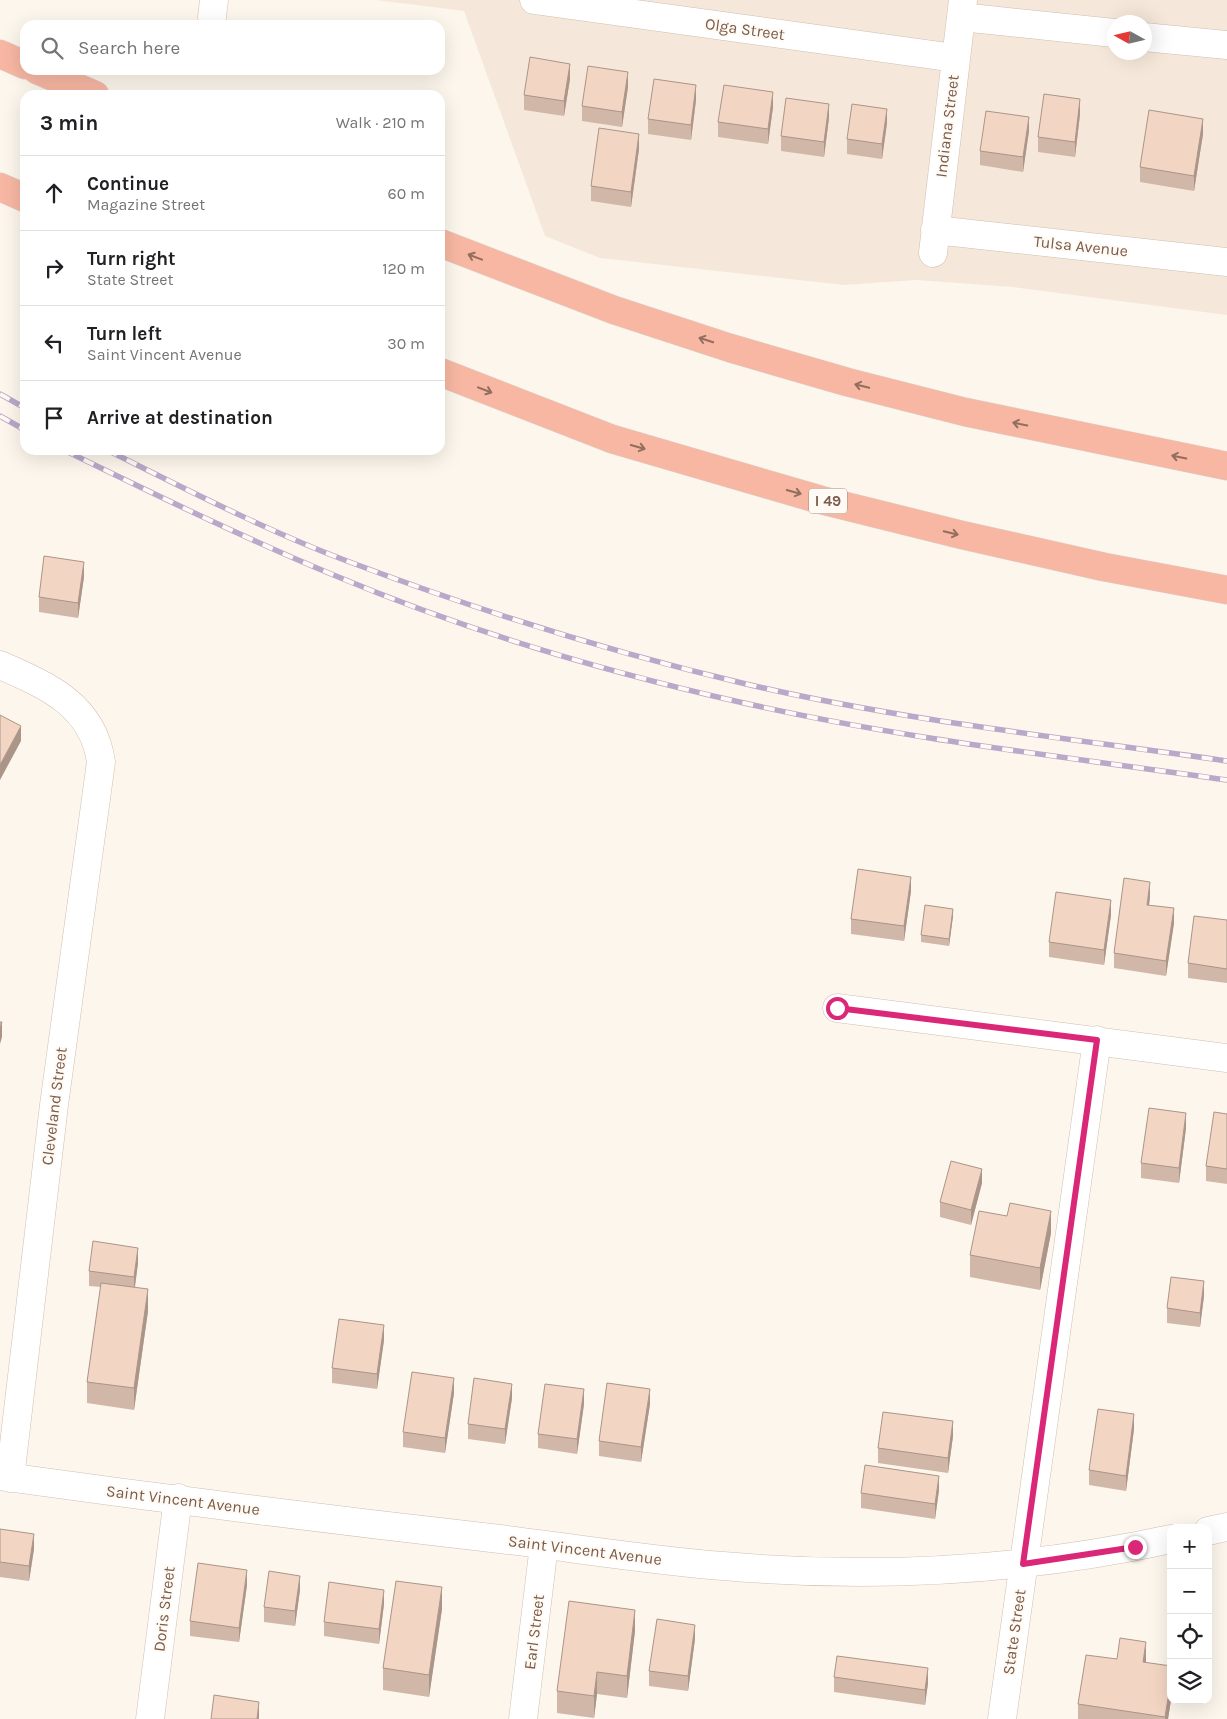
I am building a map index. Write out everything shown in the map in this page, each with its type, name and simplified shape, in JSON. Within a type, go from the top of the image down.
[{"type":"highway","points":[[0,54],[20,63]]},
{"type":"highway","points":[[49,75],[83,90]]},
{"type":"highway","points":[[0,187],[20,196]]},
{"type":"highway","points":[[445,246],[614,310],[730,348],[847,382],[965,412],[1227,466]]},
{"type":"highway","name":"I 49","points":[[445,374],[612,439],[821,500],[981,540],[1104,567],[1227,590]]},
{"type":"street","name":"Olga Street","points":[[534,0],[955,58]]},
{"type":"street","name":"Indiana Street","points":[[934,241],[962,9]]},
{"type":"street","points":[[962,9],[1107,33]]},
{"type":"street","points":[[1152,38],[1227,46]]},
{"type":"street","name":"Tulsa Avenue","points":[[934,241],[1227,262]]},
{"type":"street","name":"Cleveland Street","points":[[0,665],[28,677],[69,702],[84,716],[95,735],[101,762],[5,1477]]},
{"type":"street","points":[[837,1008],[1227,1058]]},
{"type":"street","name":"State Street","points":[[1002,1719],[1097,1040]]},
{"type":"street","name":"Saint Vincent Avenue","points":[[5,1477],[178,1498],[362,1524],[705,1564],[798,1570],[876,1572],[1023,1564],[1073,1558],[1167,1540]]},
{"type":"street","name":"Doris Street","points":[[150,1719],[178,1498]]},
{"type":"street","points":[[1212,1530],[1227,1527]]},
{"type":"street","name":"Earl Street","points":[[523,1719],[544,1545]]},
{"type":"shaded area","points":[[376,0],[1227,0],[1227,315],[1013,287],[916,280],[844,285],[600,258],[545,236],[464,11]]},
{"type":"building","points":[[530,57],[570,64],[564,101],[524,95]]},
{"type":"building","points":[[588,66],[628,72],[622,112],[582,106]]},
{"type":"building","points":[[654,79],[696,85],[691,125],[648,119]]},
{"type":"building","points":[[724,85],[773,92],[768,129],[718,122]]},
{"type":"building","points":[[1044,94],[1080,99],[1075,142],[1038,137]]},
{"type":"building","points":[[786,98],[829,104],[824,142],[781,136]]},
{"type":"building","points":[[852,104],[887,109],[882,144],[847,139]]},
{"type":"building","points":[[1149,110],[1203,119],[1194,176],[1140,167]]},
{"type":"building","points":[[986,111],[1029,117],[1023,157],[980,151]]},
{"type":"building","points":[[599,128],[639,134],[631,192],[591,186]]},
{"type":"building","points":[[44,556],[84,562],[78,603],[39,597]]},
{"type":"building","points":[[0,715],[21,726],[0,765]]},
{"type":"building","points":[[858,869],[911,877],[904,926],[851,919]]},
{"type":"building","points":[[1124,878],[1150,882],[1147,905],[1174,908],[1166,961],[1114,953]]},
{"type":"building","points":[[1056,892],[1111,900],[1104,950],[1049,942]]},
{"type":"building","points":[[925,905],[953,909],[949,939],[921,935]]},
{"type":"building","points":[[1194,916],[1227,920],[1227,969],[1188,963]]},
{"type":"building","points":[[1149,1108],[1186,1113],[1179,1168],[1141,1163]]},
{"type":"building","points":[[1214,1112],[1227,1114],[1227,1169],[1206,1166]]},
{"type":"building","points":[[951,1161],[982,1169],[971,1210],[940,1202]]},
{"type":"building","points":[[1010,1203],[1051,1211],[1040,1268],[970,1255],[979,1211],[1007,1216]]},
{"type":"building","points":[[93,1241],[138,1248],[134,1277],[89,1271]]},
{"type":"building","points":[[1171,1277],[1204,1281],[1200,1313],[1167,1308]]},
{"type":"building","points":[[101,1283],[148,1289],[134,1388],[87,1382]]},
{"type":"building","points":[[339,1319],[384,1325],[377,1374],[332,1368]]},
{"type":"building","points":[[412,1372],[454,1378],[445,1438],[403,1432]]},
{"type":"building","points":[[474,1378],[512,1384],[505,1429],[468,1424]]},
{"type":"building","points":[[607,1383],[650,1389],[641,1447],[599,1441]]},
{"type":"building","points":[[545,1384],[584,1389],[577,1439],[538,1434]]},
{"type":"building","points":[[1098,1409],[1134,1414],[1126,1476],[1089,1470]]},
{"type":"building","points":[[883,1412],[953,1421],[948,1458],[878,1448]]},
{"type":"building","points":[[865,1465],[939,1476],[935,1504],[861,1493]]},
{"type":"building","points":[[0,1529],[34,1534],[29,1566],[0,1562]]},
{"type":"building","points":[[198,1563],[247,1570],[239,1628],[190,1621]]},
{"type":"building","points":[[269,1571],[300,1576],[295,1611],[264,1607]]},
{"type":"building","points":[[396,1581],[442,1587],[429,1675],[383,1668]]},
{"type":"building","points":[[329,1582],[384,1590],[379,1629],[324,1622]]},
{"type":"building","points":[[569,1601],[635,1610],[627,1676],[597,1672],[594,1696],[557,1691]]},
{"type":"building","points":[[657,1619],[695,1625],[688,1676],[649,1671]]},
{"type":"building","points":[[1120,1638],[1146,1642],[1143,1662],[1167,1665],[1167,1704],[1165,1717],[1078,1704],[1086,1655],[1117,1659]]},
{"type":"building","points":[[837,1656],[928,1668],[925,1690],[834,1677]]},
{"type":"building","points":[[214,1695],[259,1702],[257,1719],[211,1719]]},
{"type":"railway","points":[[0,394],[20,405]]},
{"type":"railway","points":[[0,416],[20,427]]},
{"type":"railway","points":[[74,455],[233,531],[385,596],[486,632],[589,664],[744,703],[864,727],[1227,780]]},
{"type":"railway","points":[[117,455],[256,523],[347,561],[544,629],[695,672],[805,697],[925,719],[1227,761]]},
{"type":"route","points":[[837,1008],[1097,1040],[1023,1564],[1073,1558],[1135,1547]]}]
